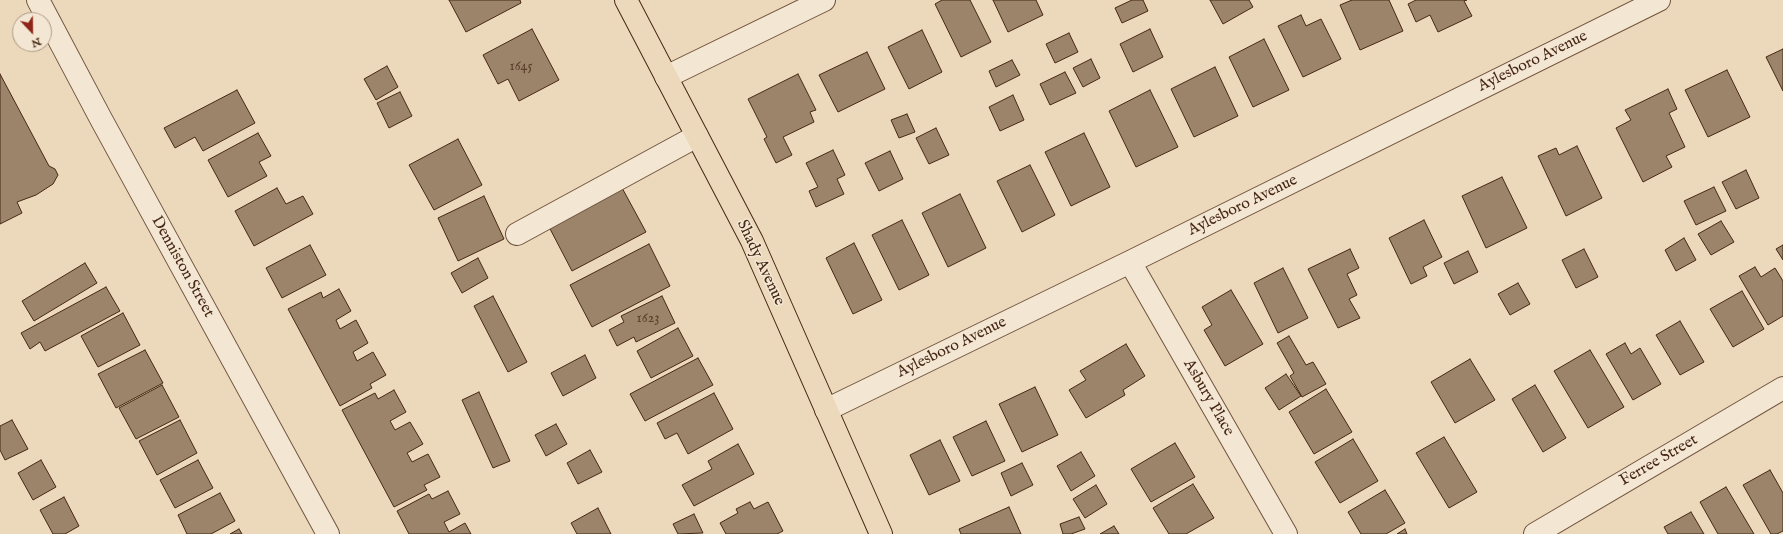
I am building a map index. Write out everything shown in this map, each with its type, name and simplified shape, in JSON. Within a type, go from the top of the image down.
[{"type":"main road","name":"Shady Avenue","points":[[626,0],[752,242],[826,410],[875,532]]},
{"type":"street","name":"Denniston Street","points":[[38,0],[101,120],[328,534]]},
{"type":"street","points":[[666,77],[824,0]]},
{"type":"street","name":"Aylesboro Avenue","points":[[826,410],[1130,262],[1659,0]]},
{"type":"street","points":[[517,234],[696,136]]},
{"type":"street","name":"Asbury Place","points":[[1130,262],[1286,534]]},
{"type":"street","name":"Ferree Street","points":[[1535,534],[1783,388]]},
{"type":"building","points":[[449,0],[520,0],[521,3],[466,32]]},
{"type":"building","points":[[942,0],[970,0],[991,42],[961,57],[935,4]]},
{"type":"building","points":[[993,0],[1036,0],[1043,15],[1008,32]]},
{"type":"building","points":[[1132,0],[1143,0],[1148,11],[1122,23],[1115,8]]},
{"type":"building","points":[[1210,0],[1249,0],[1253,7],[1223,24]]},
{"type":"building","points":[[1352,0],[1389,0],[1403,31],[1360,50],[1340,5]]},
{"type":"building","points":[[1416,0],[1467,0],[1464,1],[1472,16],[1438,32],[1430,15],[1416,22],[1408,4]]},
{"type":"building","points":[[1301,15],[1306,26],[1321,19],[1341,59],[1303,77],[1278,26]]},
{"type":"building","points":[[532,29],[559,80],[519,101],[508,79],[498,84],[483,55]]},
{"type":"building","points":[[1150,29],[1163,57],[1133,72],[1120,44]]},
{"type":"building","points":[[922,30],[942,72],[909,89],[888,47]]},
{"type":"building","points":[[1069,33],[1078,52],[1055,63],[1046,44]]},
{"type":"building","points":[[1264,39],[1289,90],[1253,107],[1229,57]]},
{"type":"building","points":[[1783,49],[1783,91],[1766,57]]},
{"type":"building","points":[[867,52],[885,89],[838,112],[819,75]]},
{"type":"building","points":[[1091,59],[1100,78],[1083,87],[1073,68]]},
{"type":"building","points":[[1012,60],[1020,75],[996,87],[989,71]]},
{"type":"building","points":[[387,66],[398,87],[376,100],[364,79]]},
{"type":"building","points":[[1215,67],[1238,116],[1194,137],[1171,89]]},
{"type":"building","points":[[1727,70],[1750,117],[1708,137],[1685,90]]},
{"type":"building","points":[[1065,72],[1076,93],[1050,105],[1040,84]]},
{"type":"building","points":[[0,74],[49,166],[55,169],[58,175],[53,184],[36,195],[17,202],[22,213],[0,224]]},
{"type":"building","points":[[798,74],[816,110],[810,112],[814,122],[783,137],[792,155],[776,163],[764,139],[767,137],[748,99]]},
{"type":"building","points":[[1668,89],[1677,109],[1669,113],[1685,147],[1666,156],[1672,167],[1643,182],[1616,128],[1631,120],[1625,110]]},
{"type":"building","points":[[237,90],[255,123],[203,151],[195,137],[175,148],[164,128]]},
{"type":"building","points":[[1150,90],[1178,147],[1136,167],[1109,111]]},
{"type":"building","points":[[400,92],[412,116],[389,128],[377,103]]},
{"type":"building","points":[[1013,95],[1024,120],[1000,131],[989,107]]},
{"type":"building","points":[[907,114],[915,132],[899,138],[891,120]]},
{"type":"building","points":[[936,128],[949,155],[929,164],[916,138]]},
{"type":"building","points":[[258,133],[271,156],[259,162],[267,176],[228,197],[208,160]]},
{"type":"building","points":[[1084,133],[1110,187],[1071,206],[1045,152]]},
{"type":"building","points":[[458,139],[482,185],[434,210],[409,165]]},
{"type":"building","points":[[1577,146],[1602,198],[1566,216],[1538,156],[1556,148],[1559,155]]},
{"type":"building","points":[[833,150],[845,175],[837,179],[844,194],[816,207],[809,191],[818,187],[806,163]]},
{"type":"building","points":[[890,151],[903,179],[879,191],[865,163]]},
{"type":"building","points":[[1030,165],[1055,215],[1022,232],[997,181]]},
{"type":"building","points":[[1746,170],[1759,198],[1736,209],[1722,182]]},
{"type":"building","points":[[1502,177],[1527,228],[1486,248],[1462,196]]},
{"type":"building","points":[[621,186],[646,232],[572,271],[548,225]]},
{"type":"building","points":[[1714,187],[1726,211],[1696,225],[1684,201]]},
{"type":"building","points":[[277,188],[286,204],[303,196],[313,214],[254,246],[235,211]]},
{"type":"building","points":[[960,194],[986,248],[948,267],[922,213]]},
{"type":"building","points":[[484,196],[504,239],[458,261],[438,218]]},
{"type":"building","points":[[902,220],[929,275],[899,290],[872,235]]},
{"type":"building","points":[[1424,220],[1442,257],[1423,267],[1427,276],[1411,284],[1389,238]]},
{"type":"building","points":[[1721,221],[1734,242],[1711,255],[1698,234]]},
{"type":"building","points":[[1684,238],[1696,260],[1676,271],[1665,250]]},
{"type":"building","points":[[854,243],[882,300],[853,314],[826,258]]},
{"type":"building","points":[[649,244],[670,286],[592,327],[570,285]]},
{"type":"building","points":[[310,245],[326,275],[282,298],[266,268]]},
{"type":"building","points":[[1783,245],[1783,260],[1776,249]]},
{"type":"building","points":[[1350,249],[1359,268],[1347,274],[1357,295],[1349,299],[1360,318],[1338,328],[1308,269]]},
{"type":"building","points":[[1584,249],[1598,277],[1576,288],[1562,260]]},
{"type":"building","points":[[1468,251],[1478,272],[1454,284],[1444,263]]},
{"type":"building","points":[[478,258],[488,278],[462,293],[451,273]]},
{"type":"building","points":[[85,263],[97,283],[34,321],[22,301]]},
{"type":"building","points":[[1755,267],[1761,277],[1775,268],[1783,281],[1783,316],[1768,325],[1739,276]]},
{"type":"building","points":[[1283,268],[1308,318],[1278,333],[1254,283]]},
{"type":"building","points":[[1518,283],[1530,304],[1510,315],[1498,294]]},
{"type":"building","points":[[106,287],[120,311],[45,351],[40,342],[30,349],[21,333]]},
{"type":"building","points":[[339,289],[351,311],[336,320],[340,329],[356,320],[368,343],[353,352],[357,361],[373,352],[386,375],[370,384],[372,388],[340,406],[288,309],[321,292],[323,298]]},
{"type":"building","points":[[1231,290],[1263,344],[1225,366],[1204,330],[1212,325],[1202,307]]},
{"type":"building","points":[[1742,291],[1764,329],[1733,347],[1710,309]]},
{"type":"building","points":[[493,296],[527,362],[508,372],[474,306]]},
{"type":"building","points":[[662,296],[675,323],[636,342],[634,337],[617,346],[609,330],[624,322],[621,316]]},
{"type":"building","points":[[123,313],[140,345],[98,367],[81,336]]},
{"type":"building","points":[[1680,321],[1704,362],[1680,375],[1656,335]]},
{"type":"building","points":[[678,328],[693,356],[651,378],[637,351]]},
{"type":"building","points":[[1289,336],[1306,365],[1313,362],[1326,384],[1302,397],[1290,376],[1294,373],[1277,343]]},
{"type":"building","points":[[1625,343],[1631,354],[1640,348],[1661,384],[1633,400],[1606,354]]},
{"type":"building","points":[[1126,344],[1145,376],[1123,390],[1125,395],[1086,418],[1069,390],[1086,380],[1080,371]]},
{"type":"building","points":[[145,350],[163,383],[116,408],[98,374]]},
{"type":"building","points":[[1590,350],[1624,407],[1588,428],[1554,371]]},
{"type":"building","points":[[585,355],[596,378],[563,396],[551,373]]},
{"type":"building","points":[[698,358],[713,385],[645,421],[630,394]]},
{"type":"building","points":[[1470,359],[1495,400],[1455,423],[1431,382]]},
{"type":"building","points":[[1286,374],[1301,396],[1279,410],[1265,388]]},
{"type":"building","points":[[162,385],[179,417],[136,439],[119,408]]},
{"type":"building","points":[[1535,385],[1566,438],[1543,452],[1512,399]]},
{"type":"building","points":[[1035,387],[1058,435],[1022,452],[999,404]]},
{"type":"building","points":[[1326,389],[1352,432],[1314,454],[1289,412]]},
{"type":"building","points":[[394,390],[406,412],[390,421],[395,430],[410,422],[423,444],[407,453],[412,462],[428,454],[440,477],[424,485],[427,490],[394,507],[342,410],[375,393],[378,399]]},
{"type":"building","points":[[479,392],[510,461],[493,468],[462,400]]},
{"type":"building","points":[[714,393],[733,429],[688,454],[677,433],[665,439],[657,423]]},
{"type":"building","points":[[12,420],[28,449],[5,460],[0,450],[0,426]]},
{"type":"building","points":[[180,420],[197,453],[157,475],[139,441]]},
{"type":"building","points":[[986,421],[1005,461],[972,476],[953,437]]},
{"type":"building","points":[[556,424],[567,444],[546,456],[535,435]]},
{"type":"building","points":[[1444,437],[1477,492],[1449,508],[1416,453]]},
{"type":"building","points":[[1353,439],[1378,481],[1340,503],[1315,462]]},
{"type":"building","points":[[940,440],[960,481],[929,495],[910,455]]},
{"type":"building","points":[[1175,443],[1195,477],[1151,502],[1131,469]]},
{"type":"building","points":[[738,444],[754,474],[694,506],[682,485],[712,469],[708,461]]},
{"type":"building","points":[[590,450],[602,472],[578,484],[567,463]]},
{"type":"building","points":[[1081,452],[1095,476],[1071,491],[1057,466]]},
{"type":"building","points":[[41,460],[56,487],[33,500],[18,473]]},
{"type":"building","points":[[198,460],[213,488],[175,508],[160,480]]},
{"type":"building","points":[[1022,463],[1033,485],[1011,496],[1001,473]]},
{"type":"building","points":[[1770,470],[1783,493],[1783,531],[1777,534],[1771,534],[1743,485]]},
{"type":"building","points":[[1193,484],[1214,518],[1186,534],[1169,534],[1153,508]]},
{"type":"building","points":[[1096,485],[1107,504],[1085,518],[1073,499]]},
{"type":"building","points":[[1726,487],[1754,534],[1718,534],[1700,502]]},
{"type":"building","points":[[1385,490],[1405,523],[1386,534],[1361,534],[1348,512]]},
{"type":"building","points":[[448,491],[460,514],[444,522],[449,532],[465,523],[471,534],[409,534],[397,511],[429,494],[432,499]]},
{"type":"building","points":[[220,493],[235,521],[211,534],[187,534],[178,515]]},
{"type":"building","points":[[64,497],[79,526],[65,534],[53,534],[40,510]]},
{"type":"building","points":[[750,502],[754,509],[768,502],[783,531],[777,534],[726,534],[720,523],[738,513],[736,509]]},
{"type":"building","points":[[1009,507],[1021,534],[961,534],[959,529]]},
{"type":"building","points":[[598,508],[611,534],[577,534],[571,523]]},
{"type":"building","points":[[1691,512],[1704,534],[1668,534],[1664,527]]},
{"type":"building","points":[[694,514],[703,533],[678,534],[673,524]]},
{"type":"building","points":[[1079,517],[1085,529],[1071,534],[1063,534],[1060,524]]},
{"type":"building","points":[[1114,526],[1119,534],[1100,534]]},
{"type":"building","points":[[239,529],[242,534],[230,534]]},
{"type":"building","points":[[1405,529],[1407,534],[1397,534]]}]
